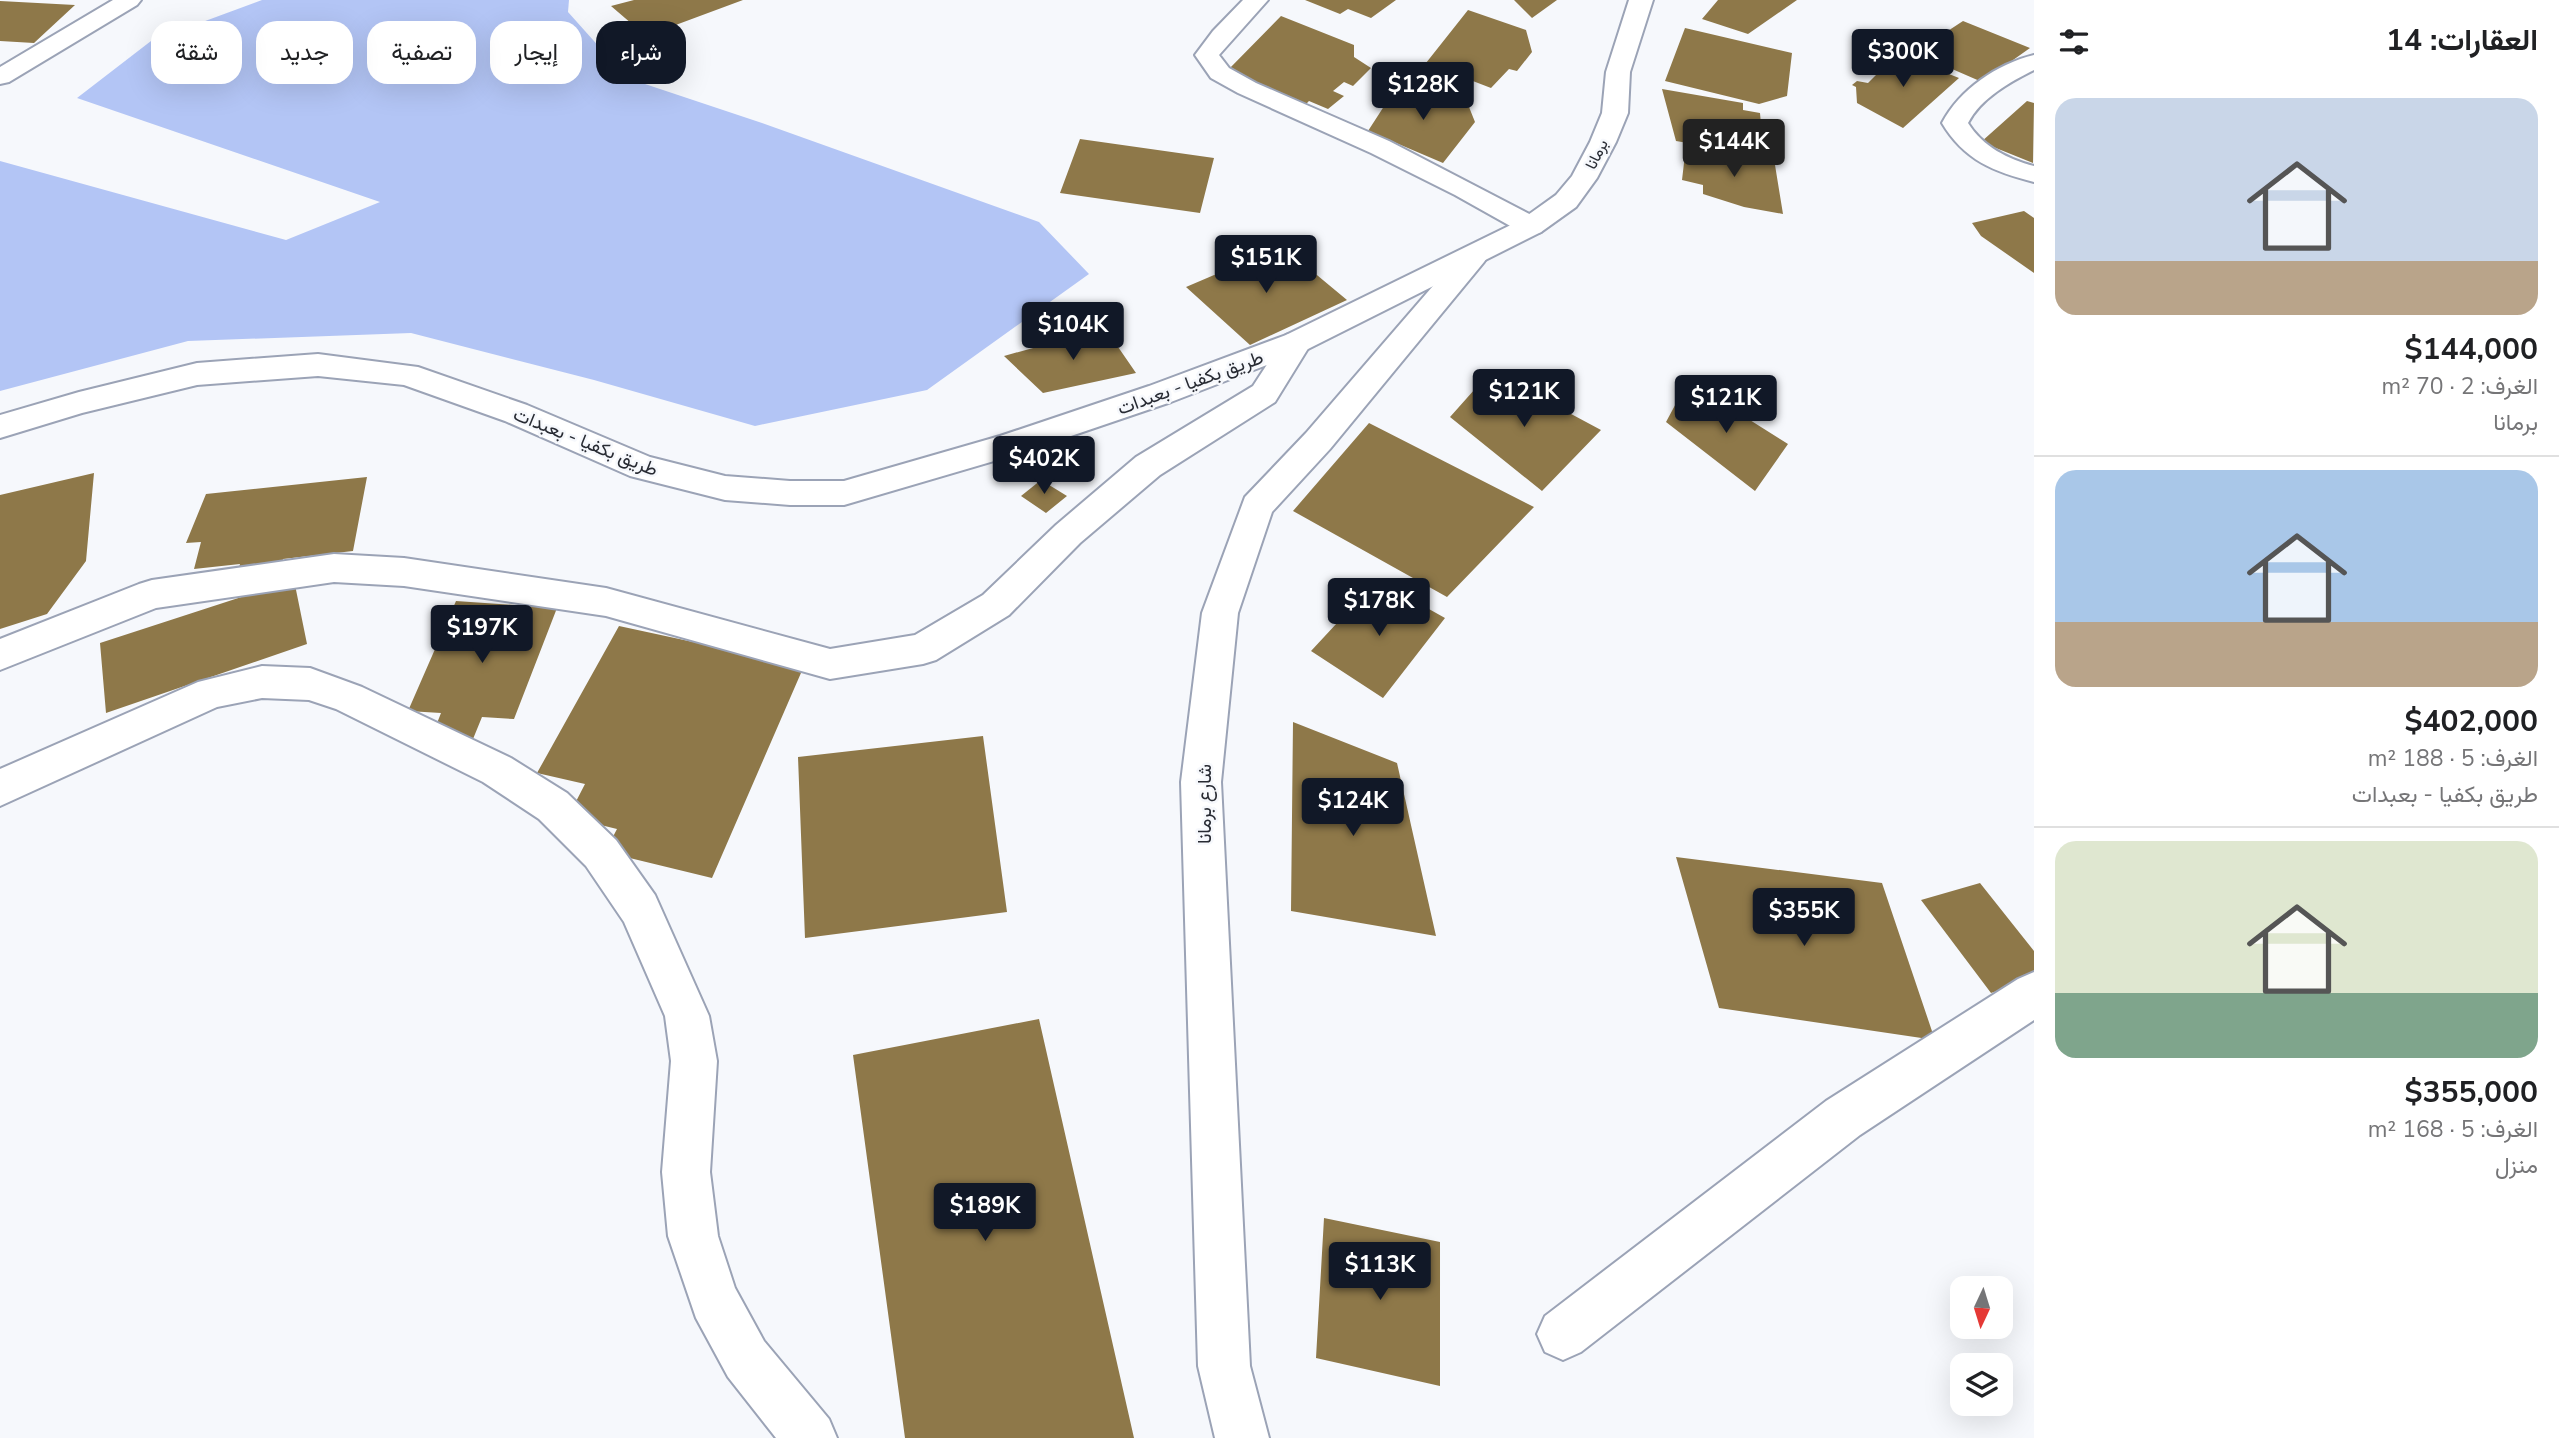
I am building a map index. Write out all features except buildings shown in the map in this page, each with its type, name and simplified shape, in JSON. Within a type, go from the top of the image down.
[{"type":"street","points":[[0,77],[129,0]]},
{"type":"street","points":[[1256,0],[1221,36],[1207,55],[1220,73],[1247,88],[1405,159],[1531,226]]},
{"type":"street","name":"برمانا","points":[[1474,256],[1531,226],[1566,201],[1584,178],[1615,113],[1618,72],[1641,0]]},
{"type":"street","points":[[2034,62],[2015,69],[1959,110],[1955,123],[1963,140],[1983,155],[2014,170],[2034,174]]},
{"type":"street","name":"طريق بكفيا - بعبدات","points":[[0,427],[79,403],[197,374],[318,365],[407,375],[516,413],[642,467],[725,488],[790,494],[844,493],[1009,445],[1160,394],[1297,342],[1474,256]]},
{"type":"street","name":"شارع برمانا","points":[[1242,1438],[1224,1366],[1201,782],[1220,613],[1257,506],[1318,441],[1474,256]]},
{"type":"street","points":[[0,655],[152,594],[334,568],[404,572],[606,602],[830,664],[923,649],[996,605],[1068,534],[1148,466],[1264,394],[1297,342]]},
{"type":"street","points":[[0,788],[211,693],[262,682],[310,684],[349,698],[498,770],[553,806],[601,853],[640,909],[687,1016],[694,1061],[686,1172],[693,1236],[713,1300],[746,1359],[810,1438]]},
{"type":"street","points":[[1563,1334],[1843,1118],[2034,995]]},
{"type":"shaded area","points":[[262,0],[569,0],[568,12],[576,21],[490,21],[490,84],[582,84],[582,28],[596,43],[596,84],[645,84],[1039,222],[1089,274],[927,390],[755,426],[594,380],[411,333],[188,341],[0,391],[0,161],[286,240],[380,202],[77,98],[151,41],[151,84],[242,84],[242,21],[205,21]]}]
